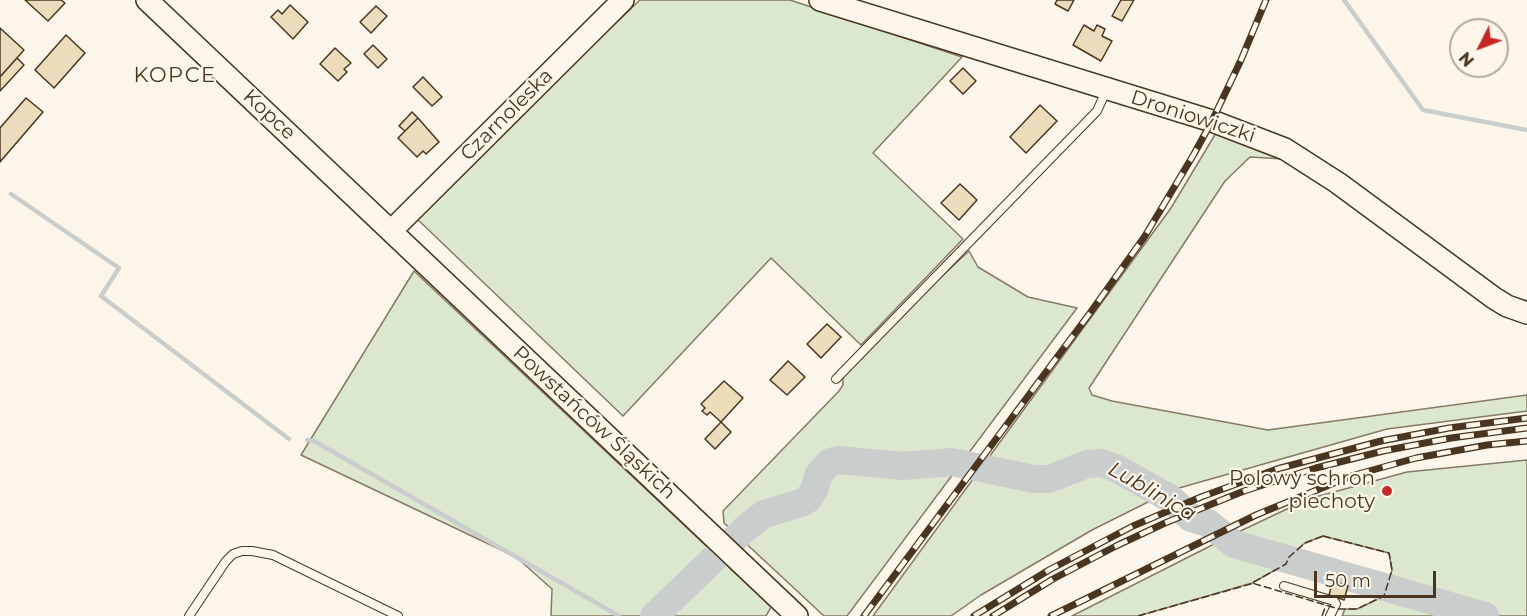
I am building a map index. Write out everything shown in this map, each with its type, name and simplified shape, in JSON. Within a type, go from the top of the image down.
[{"type":"street","name":"Kopce","points":[[147,0],[391,231]]},
{"type":"street","name":"Czarnoleska","points":[[391,231],[623,0]]},
{"type":"street","name":"Droniowiczki","points":[[820,0],[1212,121],[1285,149],[1338,183],[1494,298],[1507,306],[1527,313]]},
{"type":"street","name":"Powstańców Śląskich","points":[[391,231],[737,559],[788,613]]},
{"type":"lane","points":[[836,379],[1097,111],[1107,90]]},
{"type":"lane","points":[[189,616],[226,561],[233,554],[252,550],[273,555],[398,616]]},
{"type":"lane","points":[[1284,586],[1334,601],[1336,604],[1330,616]]},
{"type":"green space","points":[[640,0],[790,0],[962,57],[873,153],[963,239],[861,345],[771,258],[623,416],[414,216]]},
{"type":"green space","points":[[1216,133],[1284,159],[1250,157],[1225,181],[1089,388],[1092,395],[1112,401],[1268,430],[1527,395],[1527,411],[1387,429],[1172,490],[1092,530],[981,595],[951,616],[873,616],[1171,208]]},
{"type":"green space","points":[[969,251],[978,267],[1028,297],[1077,308],[847,616],[824,616],[724,523],[723,511],[839,391],[843,385],[843,377]]},
{"type":"green space","points":[[414,271],[771,607],[766,616],[551,616],[552,589],[516,557],[301,455]]},
{"type":"green space","points":[[1527,460],[1527,616],[1342,616],[1345,609],[1357,609],[1384,596],[1392,570],[1389,553],[1323,536],[1305,543],[1289,557],[1286,564],[1252,583],[1138,616],[1072,616],[1308,499],[1407,472]]},
{"type":"building","points":[[25,0],[61,0],[65,3],[48,21]]},
{"type":"building","points":[[1057,0],[1074,0],[1068,11],[1055,4]]},
{"type":"building","points":[[1121,0],[1134,0],[1122,21],[1112,16]]},
{"type":"building","points":[[290,5],[308,22],[293,39],[271,17],[278,10],[282,14]]},
{"type":"building","points":[[376,6],[387,16],[371,33],[360,22]]},
{"type":"building","points":[[1084,25],[1094,31],[1097,25],[1105,29],[1102,36],[1112,41],[1101,61],[1073,45]]},
{"type":"building","points":[[0,28],[24,50],[0,77]]},
{"type":"building","points":[[66,35],[85,53],[54,88],[35,70]]},
{"type":"building","points":[[373,45],[387,59],[378,68],[364,54]]},
{"type":"building","points":[[335,48],[351,63],[344,69],[347,72],[338,81],[320,64]]},
{"type":"building","points":[[17,58],[24,65],[0,91],[0,77]]},
{"type":"building","points":[[963,68],[976,81],[963,94],[950,81]]},
{"type":"building","points":[[423,77],[442,97],[432,106],[413,87]]},
{"type":"building","points":[[26,98],[43,112],[0,162],[0,128]]},
{"type":"building","points":[[1040,105],[1057,121],[1026,153],[1010,137]]},
{"type":"building","points":[[412,112],[418,118],[405,131],[399,126]]},
{"type":"building","points":[[418,118],[439,142],[426,154],[423,151],[417,157],[398,138]]},
{"type":"building","points":[[960,184],[977,200],[959,220],[941,203]]},
{"type":"building","points":[[827,324],[841,337],[821,358],[807,344]]},
{"type":"building","points":[[788,361],[805,377],[787,395],[770,380]]},
{"type":"building","points":[[724,381],[743,398],[721,422],[710,412],[707,415],[702,411],[705,408],[701,404]]},
{"type":"building","points":[[721,422],[731,432],[715,449],[705,439]]},
{"type":"building","points":[[1333,581],[1348,586],[1344,600],[1329,595]]},
{"type":"waterway","points":[[1344,0],[1423,110],[1527,130]]},
{"type":"waterway","points":[[11,194],[119,268],[101,296],[289,439]]},
{"type":"waterway","points":[[307,440],[314,441],[619,616]]},
{"type":"waterway","name":"Lublinica","points":[[654,616],[746,528],[764,514],[808,499],[814,490],[819,474],[830,462],[839,460],[903,466],[952,462],[1034,479],[1049,479],[1087,464],[1101,463],[1116,468],[1171,499],[1191,518],[1208,523],[1234,544],[1485,616]]},
{"type":"railway","points":[[864,616],[1145,236],[1212,121],[1266,0]]},
{"type":"railway","points":[[974,616],[1049,570],[1133,526],[1201,497],[1277,469],[1381,441],[1449,428],[1527,418]]},
{"type":"railway","points":[[993,616],[1053,579],[1116,546],[1244,491],[1316,468],[1383,451],[1451,438],[1527,428]]},
{"type":"railway","points":[[1051,616],[1256,515],[1351,476],[1416,458],[1487,445],[1527,441]]},
{"type":"fence","points":[[1323,536],[1389,553],[1392,570],[1384,596],[1357,609],[1339,609],[1252,583],[1286,564],[1289,557],[1305,543],[1323,536]]},
{"type":"fence","points":[[1138,616],[1254,583]]},
{"type":"fence","points":[[1322,616],[1326,605]]},
{"type":"place","name":"Polowy schron piechoty","points":[[1387,491]]},
{"type":"district","name":"KOPCE","points":[[175,76]]}]
